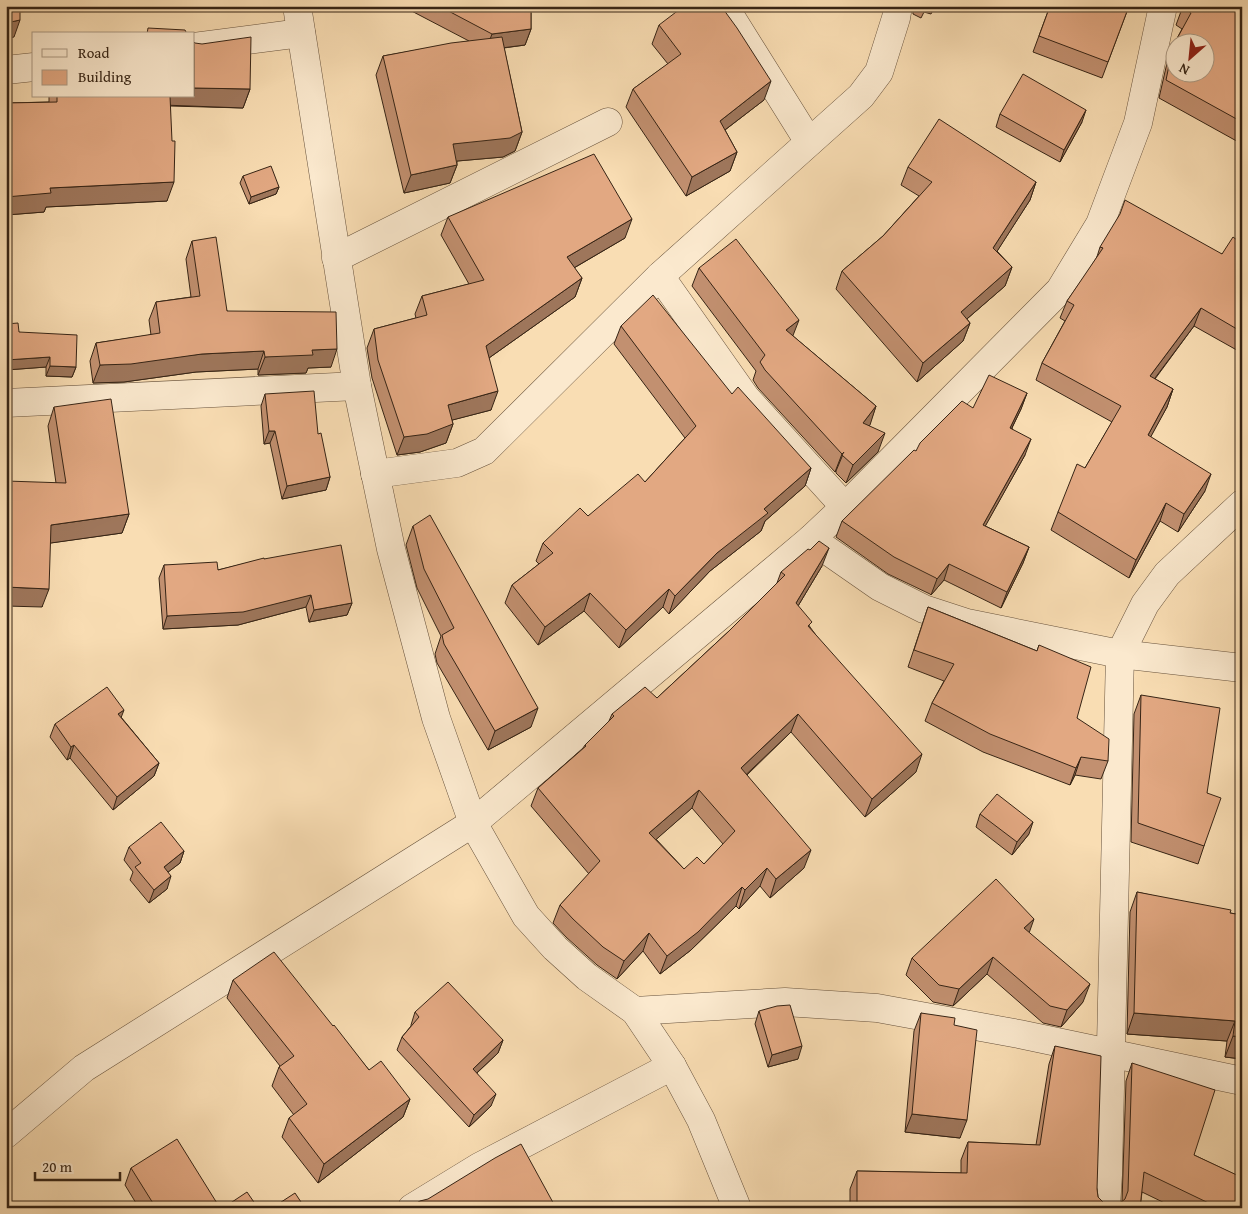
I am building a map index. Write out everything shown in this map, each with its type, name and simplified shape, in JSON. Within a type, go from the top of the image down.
[{"type":"street","points":[[298,6],[357,386],[375,474],[391,548],[436,718],[473,823],[526,916],[555,948],[587,977],[635,1011],[672,1066],[701,1120],[737,1208]]},
{"type":"street","points":[[725,6],[726,11],[809,142]]},
{"type":"street","points":[[375,474],[457,463],[484,451],[660,276],[861,96],[879,72],[898,6]]},
{"type":"street","points":[[6,1134],[84,1068],[473,823],[811,539],[845,507],[1060,290],[1100,224],[1138,123],[1163,6]]},
{"type":"street","points":[[195,46],[301,33]]},
{"type":"street","points":[[6,70],[32,67]]},
{"type":"street","points":[[336,258],[608,122]]},
{"type":"street","points":[[660,276],[746,398],[845,507]]},
{"type":"street","points":[[6,403],[357,386]]},
{"type":"street","points":[[1106,1208],[1120,654],[1145,604],[1167,574],[1242,504]]},
{"type":"street","points":[[811,539],[880,587],[924,609],[967,623],[1120,654],[1242,668]]},
{"type":"street","points":[[635,1011],[785,1002],[877,1008],[1019,1034],[1242,1081]]},
{"type":"street","points":[[412,1208],[479,1167],[672,1066]]},
{"type":"building","points":[[6,6],[20,6],[20,20],[6,23]]},
{"type":"building","points":[[439,6],[531,6],[531,29],[492,34]]},
{"type":"building","points":[[684,6],[721,6],[771,81],[720,121],[737,152],[692,177],[633,89],[681,54],[659,25]]},
{"type":"building","points":[[1050,6],[1129,6],[1108,62],[1039,36]]},
{"type":"building","points":[[1183,6],[1242,6],[1242,122],[1170,82],[1216,82],[1216,32],[1181,32],[1191,13]]},
{"type":"building","points":[[148,28],[185,30],[186,32],[147,32]]},
{"type":"building","points":[[251,37],[250,89],[195,88],[195,43],[202,44]]},
{"type":"building","points":[[502,37],[522,132],[510,138],[453,144],[457,165],[411,175],[383,56],[451,43]]},
{"type":"building","points":[[1023,74],[1086,110],[1064,150],[1000,114]]},
{"type":"building","points":[[57,98],[170,98],[172,141],[175,141],[174,182],[50,188],[51,193],[6,197],[6,103],[57,102]]},
{"type":"building","points":[[939,119],[1036,182],[993,248],[1012,267],[961,312],[970,323],[923,363],[842,271],[883,236],[932,182],[908,167]]},
{"type":"building","points":[[594,154],[632,219],[567,257],[582,278],[486,346],[498,391],[448,405],[453,424],[427,434],[404,437],[378,360],[374,329],[427,315],[422,296],[484,280],[448,217]]},
{"type":"building","points":[[271,166],[279,187],[251,197],[243,176]]},
{"type":"building","points":[[1125,200],[1222,254],[1233,237],[1237,240],[1242,231],[1242,332],[1201,308],[1150,376],[1173,389],[1148,435],[1211,474],[1184,514],[1166,503],[1136,560],[1058,512],[1077,464],[1085,468],[1121,406],[1042,363],[1074,305],[1067,301],[1103,248],[1100,247],[1120,214]]},
{"type":"building","points":[[216,237],[227,311],[336,312],[337,349],[312,350],[313,355],[265,357],[264,351],[202,354],[131,364],[100,365],[96,343],[160,333],[156,302],[200,296],[192,241]]},
{"type":"building","points":[[736,239],[799,320],[786,330],[876,406],[863,423],[885,433],[853,465],[842,455],[844,452],[842,454],[765,370],[760,362],[765,355],[699,268]]},
{"type":"building","points":[[653,295],[732,394],[738,387],[811,468],[764,509],[768,513],[717,553],[675,596],[669,589],[626,630],[590,593],[545,627],[512,585],[553,553],[543,543],[580,508],[588,516],[638,474],[645,482],[696,426],[621,326]]},
{"type":"building","points":[[18,323],[19,332],[77,335],[76,367],[50,366],[50,357],[6,360],[6,324]]},
{"type":"building","points":[[989,375],[1027,393],[1010,428],[1031,439],[983,525],[1029,547],[1007,592],[949,564],[937,579],[894,557],[842,521],[914,450],[916,451],[920,443],[962,401],[973,408]]},
{"type":"building","points":[[314,391],[318,434],[321,433],[330,477],[287,486],[275,431],[269,431],[265,394]]},
{"type":"building","points":[[111,399],[129,514],[51,525],[49,589],[6,587],[6,481],[66,483],[54,407]]},
{"type":"building","points":[[430,515],[538,708],[495,731],[444,644],[442,635],[454,628],[424,569],[413,526]]},
{"type":"building","points":[[819,541],[829,548],[796,603],[812,622],[808,626],[922,754],[872,799],[798,714],[741,768],[811,850],[776,879],[767,868],[745,890],[742,887],[698,932],[667,956],[649,933],[624,961],[603,947],[560,905],[600,861],[538,788],[586,746],[614,716],[612,714],[645,687],[657,698],[729,631],[785,575],[781,572],[808,549],[810,550]],"holes":[[[699,790],[735,831],[704,864],[697,857],[684,869],[649,833]]]},
{"type":"building","points":[[341,545],[352,603],[314,610],[311,595],[243,612],[167,616],[164,565],[217,562],[218,570],[264,558]]},
{"type":"building","points":[[928,607],[1037,651],[1039,645],[1091,667],[1077,718],[1109,739],[1108,761],[1081,757],[1076,768],[990,734],[932,703],[954,664],[914,650]]},
{"type":"building","points":[[107,687],[124,710],[118,714],[159,763],[117,797],[74,745],[71,747],[55,724]]},
{"type":"building","points":[[1141,695],[1220,708],[1207,793],[1221,798],[1204,846],[1138,823]]},
{"type":"building","points":[[997,794],[1033,822],[1017,842],[980,814]]},
{"type":"building","points":[[161,822],[184,851],[164,867],[171,876],[154,890],[135,867],[141,863],[129,847]]},
{"type":"building","points":[[996,879],[1034,919],[1024,928],[1090,984],[1067,1010],[1050,1006],[993,957],[959,989],[939,985],[912,958]]},
{"type":"building","points":[[1137,892],[1231,910],[1230,913],[1242,915],[1242,1037],[1233,1036],[1235,1021],[1134,1013]]},
{"type":"building","points":[[274,952],[369,1070],[381,1061],[410,1099],[324,1164],[289,1118],[307,1104],[279,1067],[294,1056],[233,980]]},
{"type":"building","points":[[448,982],[503,1040],[473,1069],[496,1094],[474,1115],[402,1037],[419,1017],[415,1012]]},
{"type":"building","points":[[790,1005],[802,1046],[772,1055],[759,1011]]},
{"type":"building","points":[[921,1013],[955,1018],[954,1025],[977,1030],[967,1120],[912,1114]]},
{"type":"building","points":[[1055,1046],[1101,1056],[1097,1189],[1098,1197],[1104,1203],[1111,1206],[1119,1204],[1125,1199],[1128,1191],[1132,1063],[1215,1090],[1194,1155],[1241,1177],[1242,1172],[1242,1208],[1219,1208],[1144,1172],[1140,1208],[857,1208],[857,1171],[967,1173],[968,1142],[1040,1145]]},
{"type":"building","points":[[177,1139],[220,1208],[156,1208],[131,1168]]},
{"type":"building","points":[[521,1144],[556,1208],[408,1208],[428,1199]]},
{"type":"building","points":[[247,1192],[258,1208],[223,1208]]},
{"type":"building","points":[[295,1193],[305,1208],[272,1208]]}]
